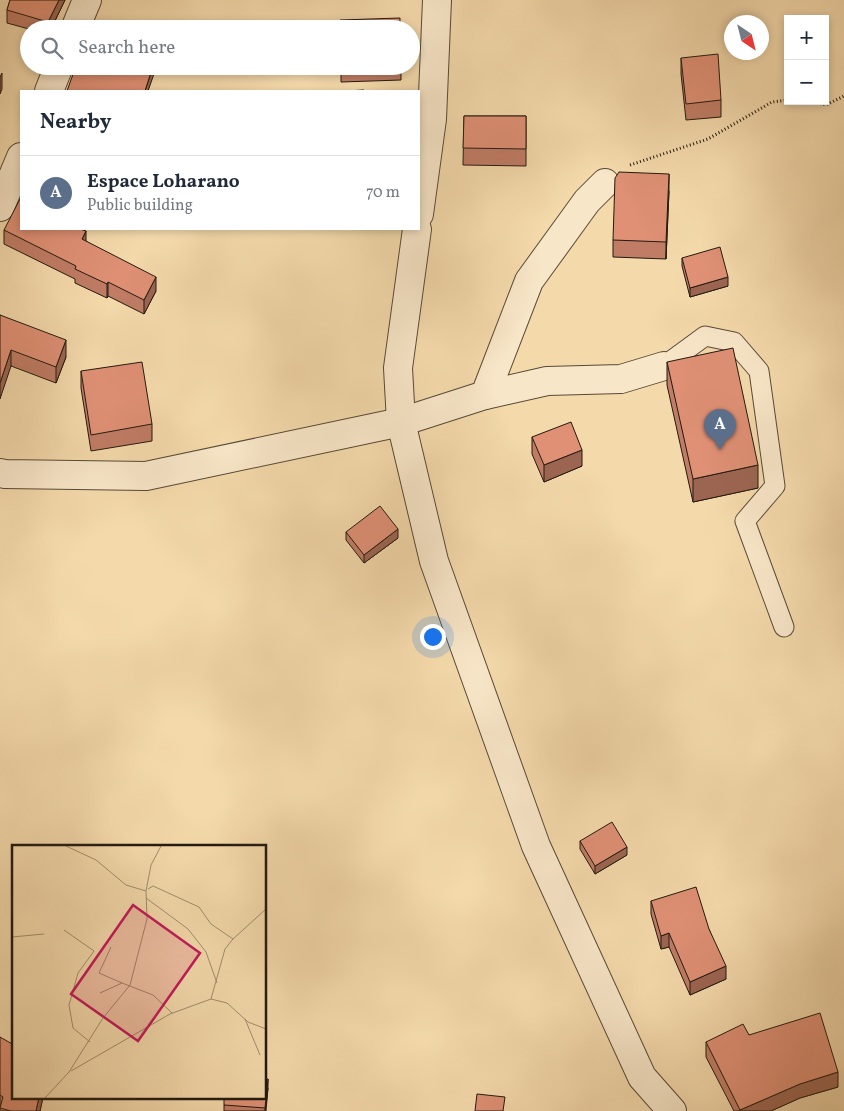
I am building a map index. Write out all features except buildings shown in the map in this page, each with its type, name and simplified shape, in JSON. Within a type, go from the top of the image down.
[{"type":"street","points":[[79,20],[87,0]]},
{"type":"street","points":[[420,207],[432,119],[437,0]]},
{"type":"street","points":[[49,90],[55,75]]},
{"type":"street","points":[[0,207],[20,159]]},
{"type":"street","points":[[485,395],[529,281],[588,201],[605,183]]},
{"type":"street","points":[[417,230],[398,368],[400,422],[434,561],[536,846],[642,1076],[672,1111]]},
{"type":"street","points":[[0,473],[146,476],[400,422],[485,395],[547,381],[621,379],[664,366]]},
{"type":"lane","points":[[664,366],[705,336],[734,342],[758,371],[775,486],[745,521],[784,627]]},
{"type":"path","points":[[829,104],[844,96]]},
{"type":"path","points":[[605,183],[624,167],[708,139],[772,102],[784,100]]},
{"type":"place","name":"Espace Loharano","points":[[720,450]]}]
